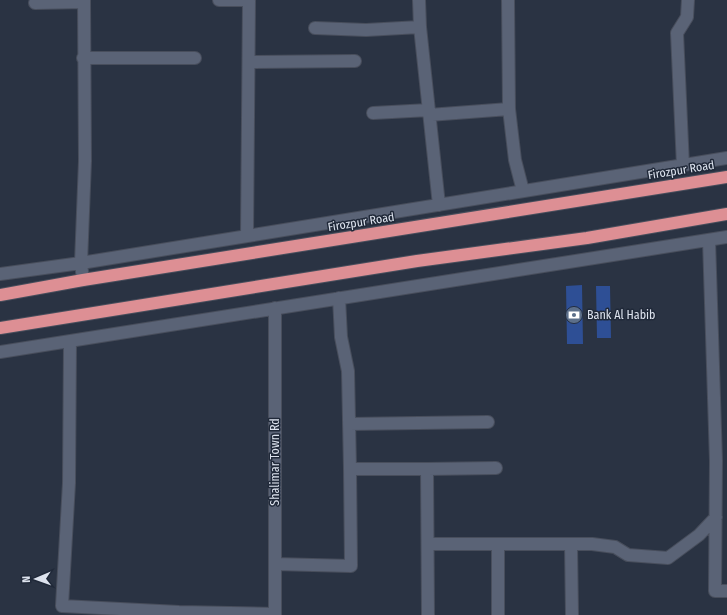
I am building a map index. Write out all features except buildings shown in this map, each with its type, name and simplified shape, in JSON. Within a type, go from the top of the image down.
[{"type":"highway","name":"Firozpur Road","points":[[0,295],[83,280],[727,177]]},
{"type":"highway","points":[[0,328],[409,263],[587,238],[727,214]]},
{"type":"street","points":[[219,0],[248,0],[247,236]]},
{"type":"street","points":[[419,0],[420,28],[439,205]]},
{"type":"street","points":[[508,0],[509,109],[515,160],[522,191]]},
{"type":"street","points":[[683,166],[677,33],[687,17],[688,0]]},
{"type":"street","points":[[35,3],[84,1],[85,161],[81,263],[83,280]]},
{"type":"street","points":[[315,28],[366,30],[420,28]]},
{"type":"street","points":[[84,58],[195,58]]},
{"type":"street","points":[[248,62],[355,61]]},
{"type":"street","points":[[373,113],[429,113],[509,109]]},
{"type":"street","points":[[0,274],[81,263],[727,158]]},
{"type":"street","points":[[0,352],[727,237]]},
{"type":"street","points":[[709,240],[716,461],[716,591],[727,591]]},
{"type":"street","points":[[275,564],[351,566],[348,371],[341,337],[339,298]]},
{"type":"street","name":"Shalimar Town Rd","points":[[275,615],[276,308]]},
{"type":"street","points":[[70,342],[69,483],[62,610],[275,615]]},
{"type":"street","points":[[349,424],[488,422]]},
{"type":"street","points":[[350,469],[496,468]]},
{"type":"street","points":[[427,469],[428,615]]},
{"type":"street","points":[[428,544],[571,544],[615,547],[628,555],[668,558],[700,535],[716,517]]},
{"type":"street","points":[[498,544],[498,615]]},
{"type":"street","points":[[571,544],[572,615]]},
{"type":"place","name":"Bank Al Habib","points":[[574,315]]}]
